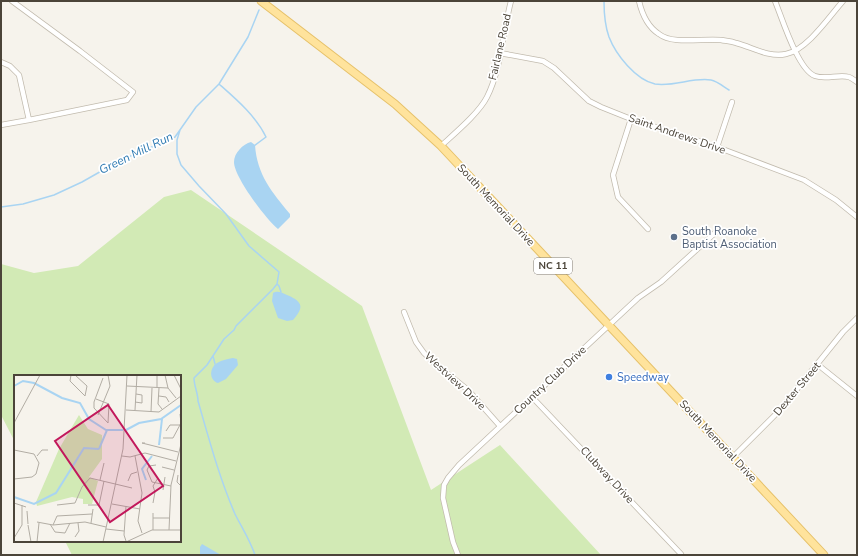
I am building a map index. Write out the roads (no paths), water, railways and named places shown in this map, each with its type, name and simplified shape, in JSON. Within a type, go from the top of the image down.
[{"type":"main road","name":"South Memorial Drive","points":[[261,1],[395,104],[441,146],[824,555]]},
{"type":"street","points":[[1,125],[126,100],[133,92],[12,1]]},
{"type":"street","name":"Fairlane Road","points":[[441,146],[473,115],[487,98],[495,76],[511,1]]},
{"type":"street","points":[[639,1],[641,11],[649,24],[658,34],[667,39],[713,39],[735,42],[774,55],[786,54],[798,49],[813,36],[843,1]]},
{"type":"street","points":[[775,1],[795,51],[805,69],[815,76],[829,78],[849,77],[857,82]]},
{"type":"street","name":"Saint Andrews Drive","points":[[500,53],[543,61],[554,68],[589,101],[601,107],[631,119],[717,147],[804,180],[836,200],[857,217]]},
{"type":"street","points":[[1,62],[10,66],[19,75],[29,120]]},
{"type":"street","points":[[717,147],[732,102]]},
{"type":"street","points":[[631,119],[613,175],[618,197],[648,229]]},
{"type":"street","name":"Country Club Drive","points":[[458,555],[453,542],[443,498],[444,485],[458,465],[638,298],[661,282],[716,232]]},
{"type":"street","name":"Westview Drive","points":[[404,312],[416,342],[424,353],[468,390],[500,426]]},
{"type":"street","name":"Dexter Street","points":[[733,457],[780,410],[843,332],[857,318]]},
{"type":"street","points":[[817,364],[857,396]]},
{"type":"street","name":"Clubway Drive","points":[[532,397],[681,554]]},
{"type":"water","points":[[251,142],[255,145],[256,156],[266,182],[290,214],[290,217],[278,229],[252,197],[235,169],[234,159],[237,152]]},
{"type":"water","points":[[275,292],[292,297],[299,302],[299,311],[293,320],[287,321],[278,318],[272,301],[273,293]]},
{"type":"water","points":[[233,358],[237,359],[238,365],[226,379],[218,383],[215,381],[211,374],[214,365],[221,361]]},
{"type":"water","points":[[202,544],[221,555],[200,555],[200,547]]},
{"type":"waterway","points":[[604,1],[606,24],[612,44],[622,59],[641,78],[648,82],[662,85],[704,79],[718,83],[729,90]]},
{"type":"waterway","name":"Green Mill Run","points":[[1,207],[23,204],[54,195],[82,182],[119,161],[175,137],[196,107],[219,84],[248,37],[259,10]]},
{"type":"waterway","points":[[219,84],[245,108],[262,129],[266,137],[254,146]]},
{"type":"waterway","points":[[180,130],[177,140],[177,154],[181,165],[226,214],[249,246],[279,272],[277,284],[273,289],[224,339],[207,365],[194,378],[198,401],[219,472],[235,514],[255,555]]},
{"type":"waterway","points":[[277,284],[281,292]]},
{"type":"waterway","points":[[213,356],[215,364]]},
{"type":"place","name":"South Roanoke Baptist Association","points":[[674,237]]},
{"type":"place","name":"Speedway","points":[[609,377]]}]
